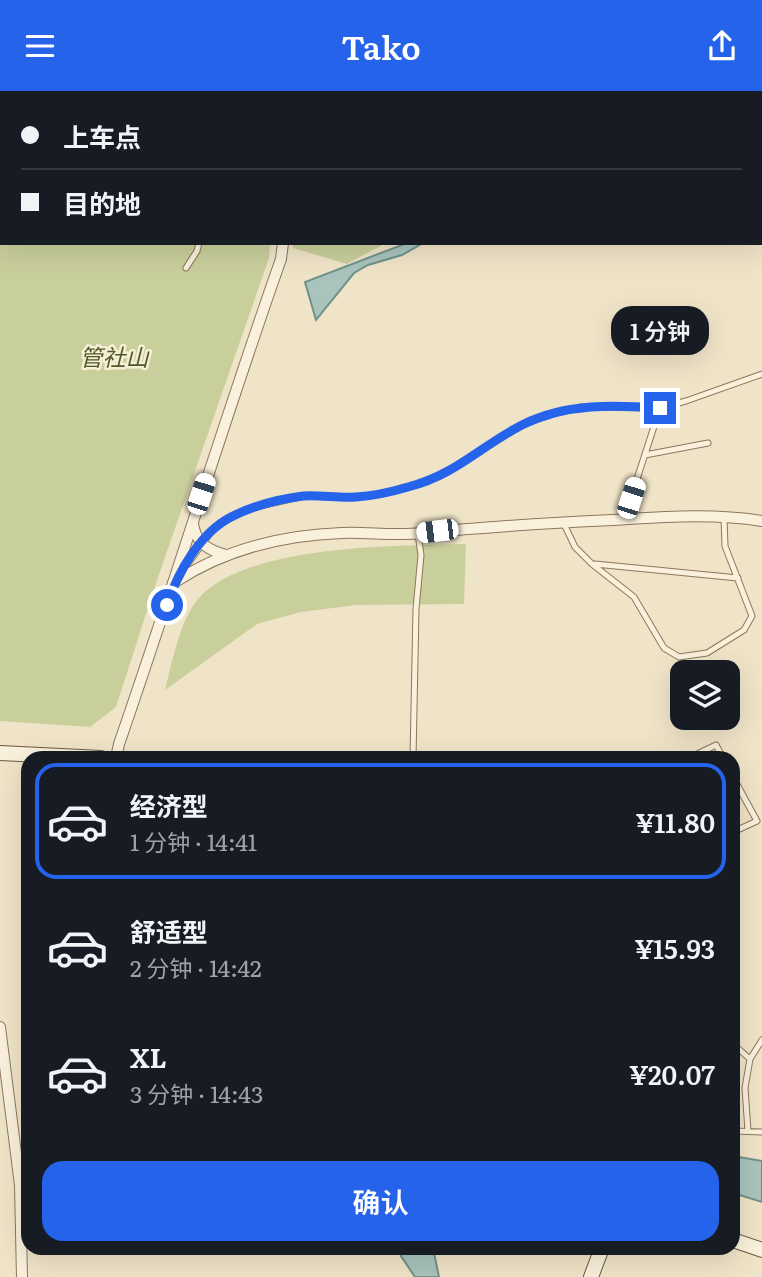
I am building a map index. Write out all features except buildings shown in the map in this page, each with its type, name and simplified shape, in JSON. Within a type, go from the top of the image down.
[{"type":"street","points":[[118,751],[281,259],[283,245]]},
{"type":"street","points":[[175,582],[198,567],[226,555],[299,537],[341,533],[418,534],[477,527],[703,515],[762,521]]},
{"type":"street","points":[[193,518],[194,533],[201,544],[226,555]]},
{"type":"street","points":[[0,753],[21,754]]},
{"type":"street","points":[[0,1027],[20,1185],[21,1231]]},
{"type":"street","points":[[740,1242],[762,1250]]},
{"type":"street","points":[[22,1255],[22,1277]]},
{"type":"street","points":[[592,1277],[600,1255]]},
{"type":"lane","points":[[186,268],[198,245]]},
{"type":"lane","points":[[175,582],[214,528],[232,517],[276,501],[304,496],[355,497],[412,486],[442,475],[524,424],[556,413],[581,407],[660,408],[762,374]]},
{"type":"lane","points":[[624,519],[660,408]]},
{"type":"lane","points":[[645,455],[708,443]]},
{"type":"lane","points":[[564,522],[575,547],[634,597],[664,647],[680,657],[706,653],[744,630],[752,616],[725,546],[724,517]]},
{"type":"lane","points":[[413,751],[416,609],[421,555],[418,534]]},
{"type":"lane","points":[[592,564],[738,577]]},
{"type":"lane","points":[[704,751],[716,745],[719,751]]},
{"type":"lane","points":[[740,790],[757,821],[740,829]]},
{"type":"lane","points":[[748,1131],[745,1088],[750,1059],[762,1040]]},
{"type":"lane","points":[[740,1050],[750,1059]]},
{"type":"lane","points":[[740,1131],[762,1132]]},
{"type":"green space","name":"管社山","points":[[0,245],[270,245],[269,258],[155,586],[116,707],[90,727],[0,721]]},
{"type":"green space","points":[[293,245],[382,245],[347,264],[293,248]]},
{"type":"green space","points":[[466,544],[464,604],[356,605],[301,612],[257,624],[165,690],[186,618],[198,599],[220,581],[250,567],[324,552]]},
{"type":"water","points":[[402,245],[420,245],[402,255],[368,265],[354,273],[316,320],[305,282]]},
{"type":"water","points":[[740,1157],[762,1161],[762,1202],[740,1195]]},
{"type":"water","points":[[434,1255],[439,1277],[415,1277],[401,1256]]},
{"type":"route","points":[[167,605],[175,582],[214,528],[252,508],[304,496],[355,497],[412,486],[442,475],[524,424],[556,413],[581,407],[660,408]]}]
